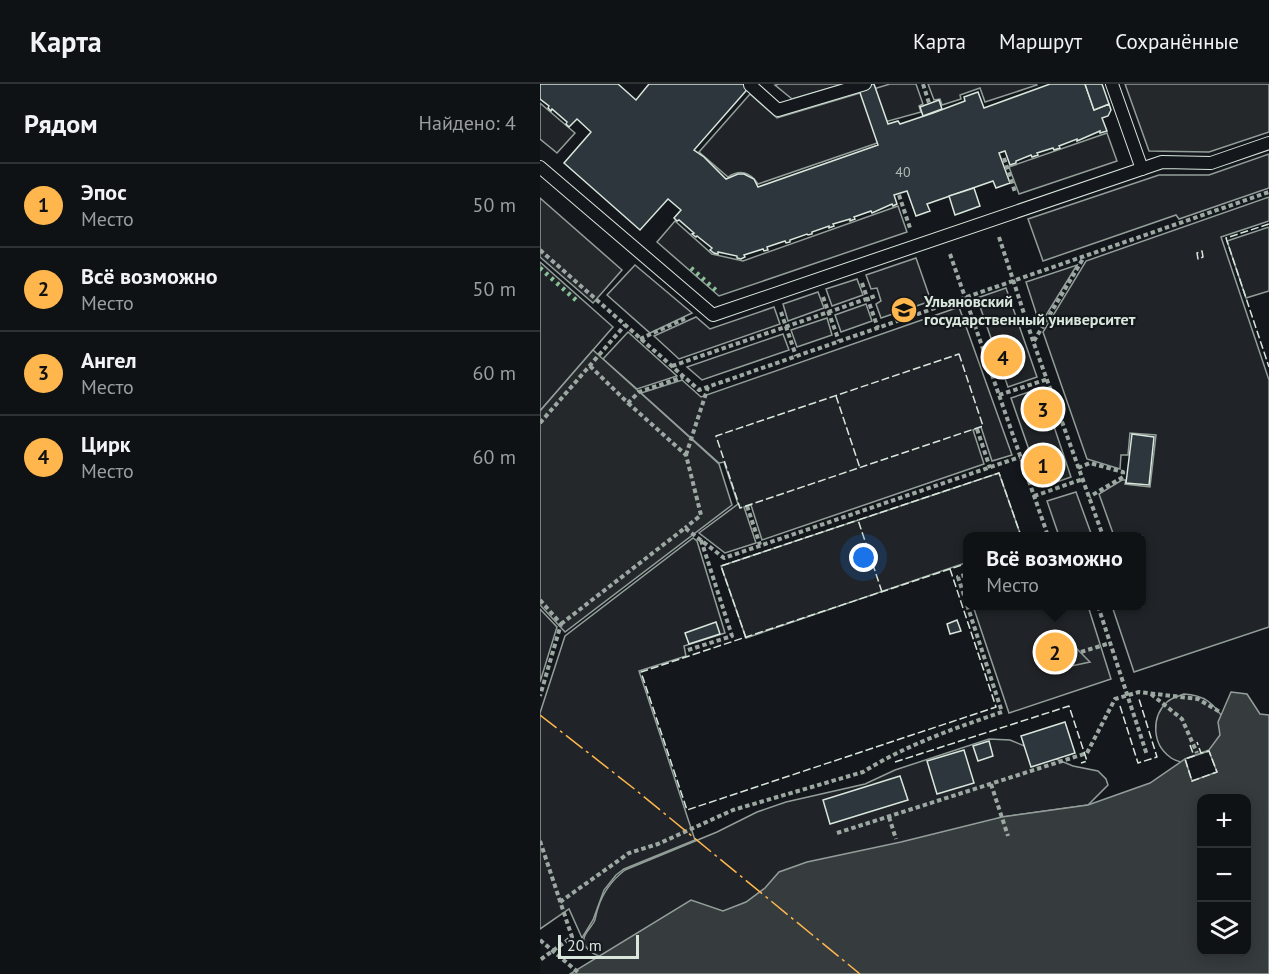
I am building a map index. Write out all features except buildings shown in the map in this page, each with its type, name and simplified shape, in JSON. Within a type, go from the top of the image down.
[{"type":"lane","points":[[750,85],[778,110],[865,84]]},
{"type":"lane","points":[[1112,84],[1142,169]]},
{"type":"lane","points":[[540,167],[714,315],[1162,162],[1211,163],[1269,143]]},
{"type":"path","points":[[923,84],[929,103]]},
{"type":"path","points":[[1004,158],[1022,209]]},
{"type":"path","points":[[540,250],[699,390],[1269,192]]},
{"type":"path","points":[[899,195],[916,245]]},
{"type":"path","points":[[993,219],[1033,341],[1101,532]]},
{"type":"path","points":[[944,236],[1046,532]]},
{"type":"path","points":[[1033,341],[1084,256]]},
{"type":"path","points":[[856,266],[878,328]]},
{"type":"path","points":[[818,279],[839,341]]},
{"type":"path","points":[[775,294],[796,356]]},
{"type":"path","points":[[672,366],[875,296]]},
{"type":"path","points":[[640,339],[706,308]]},
{"type":"path","points":[[540,423],[625,325]]},
{"type":"path","points":[[590,366],[686,455]]},
{"type":"path","points":[[628,403],[639,392],[684,377]]},
{"type":"path","points":[[999,395],[1048,379]]},
{"type":"path","points":[[540,696],[561,624],[701,515],[686,455],[708,387]]},
{"type":"path","points":[[977,429],[990,468]]},
{"type":"path","points":[[685,528],[724,558],[1020,457]]},
{"type":"path","points":[[1078,468],[1090,463],[1124,472],[1123,477],[1089,497]]},
{"type":"path","points":[[1034,496],[1083,479]]},
{"type":"path","points":[[747,506],[760,545]]},
{"type":"path","points":[[688,650],[732,636],[700,540]]},
{"type":"path","points":[[963,576],[958,577],[963,592]]},
{"type":"path","points":[[540,600],[561,624]]},
{"type":"path","points":[[560,903],[629,853],[658,844],[733,810],[863,772],[948,730],[1002,712],[969,610]]},
{"type":"path","points":[[1099,610],[1147,755]]},
{"type":"path","points":[[1081,652],[1110,643]]},
{"type":"path","points":[[837,833],[1087,753],[1114,699],[1139,692],[1198,699],[1220,712]]},
{"type":"path","points":[[1150,694],[1182,719],[1197,753]]},
{"type":"path","points":[[991,784],[1008,836]]},
{"type":"path","points":[[889,817],[896,838]]},
{"type":"path","points":[[540,841],[572,937],[540,960]]},
{"type":"path","points":[[540,940],[580,974]]},
{"type":"shaded area","points":[[843,84],[792,99],[775,85]]},
{"type":"shaded area","points":[[890,84],[916,84],[923,104],[919,106],[921,112],[881,123],[886,140],[758,184],[744,173],[728,177],[699,152],[750,94],[777,118]]},
{"type":"shaded area","points":[[928,84],[1037,85],[985,102],[980,88],[960,95],[961,99],[942,105],[940,99],[934,100]]},
{"type":"shaded area","points":[[1125,84],[1269,84],[1269,132],[1209,152],[1149,151]]},
{"type":"shaded area","points":[[540,103],[575,133],[557,153],[540,139]]},
{"type":"shaded area","points":[[1107,133],[1117,161],[1019,194],[1009,167]]},
{"type":"shaded area","points":[[1269,154],[1269,188],[1179,219],[1176,215],[1043,261],[1028,219],[1159,175],[1209,175]]},
{"type":"shaded area","points":[[1269,197],[1269,221],[1221,237],[1269,380],[1269,627],[1134,672],[1113,610],[1146,610],[1146,532],[1113,532],[1099,494],[1122,480],[1126,480],[1125,484],[1150,487],[1156,435],[1130,433],[1128,455],[1121,455],[1120,469],[1087,459],[1043,332],[1086,261]]},
{"type":"shaded area","points":[[540,198],[622,270],[593,303],[540,257]]},
{"type":"shaded area","points":[[898,206],[907,232],[719,296],[657,242],[675,221],[712,254],[743,261]]},
{"type":"shaded area","points":[[1269,227],[1269,291],[1246,298],[1227,241]]},
{"type":"shaded area","points":[[916,258],[931,301],[881,318],[876,304],[881,301],[877,288],[871,289],[866,275]]},
{"type":"shaded area","points":[[540,262],[613,327],[540,411]]},
{"type":"shaded area","points":[[635,265],[692,313],[650,333],[607,295]]},
{"type":"shaded area","points":[[1077,265],[1040,325],[1026,282]]},
{"type":"shaded area","points":[[857,279],[863,295],[832,306],[826,289]]},
{"type":"shaded area","points":[[1006,288],[1037,377],[1008,387],[977,298]]},
{"type":"shaded area","points":[[818,292],[824,308],[788,321],[783,304]]},
{"type":"shaded area","points":[[866,304],[872,321],[841,332],[835,315]]},
{"type":"shaded area","points":[[774,307],[780,324],[679,359],[654,336],[696,317],[710,329]]},
{"type":"shaded area","points":[[959,307],[1012,455],[992,461],[981,427],[973,430],[984,464],[762,540],[751,505],[744,507],[756,543],[725,553],[699,533],[738,504],[724,462],[719,463],[641,393],[682,380],[701,397]]},
{"type":"shaded area","points":[[827,318],[832,335],[797,347],[791,330]]},
{"type":"shaded area","points":[[628,332],[677,376],[637,389],[603,359]]},
{"type":"shaded area","points":[[783,334],[789,350],[702,380],[687,367]]},
{"type":"shaded area","points":[[593,350],[719,464],[732,505],[565,632],[540,605],[540,411]]},
{"type":"shaded area","points":[[1041,388],[1071,477],[1042,487],[1011,398]]},
{"type":"shaded area","points":[[999,473],[1020,532],[963,532],[963,564],[746,638],[721,566]]},
{"type":"shaded area","points":[[1076,492],[1091,532],[1058,532],[1047,501]]},
{"type":"shaded area","points":[[693,538],[697,541],[725,633],[684,646],[686,656],[639,671],[695,840],[624,869],[616,875],[604,890],[593,920],[582,938],[569,909],[540,929],[540,713],[565,636]]},
{"type":"shaded area","points":[[540,609],[557,627],[540,682]]},
{"type":"shaded area","points":[[974,610],[1089,610],[1111,679],[1009,713]]},
{"type":"shaded area","points":[[1063,640],[1068,640],[1090,662],[1058,667],[1055,659]]},
{"type":"shaded area","points":[[1231,692],[1247,694],[1260,714],[1269,715],[1269,974],[570,974],[691,900],[723,911],[746,902],[765,888],[779,872],[807,862],[1002,817],[1088,805],[1150,783],[1185,759],[1209,750],[1220,735],[1218,722]]},
{"type":"shaded area","points":[[1184,694],[1208,701],[1224,720],[1217,750],[1183,763],[1164,752],[1157,738],[1156,723],[1162,708],[1173,698]]},
{"type":"shaded area","points":[[989,739],[1010,740],[1073,766],[1098,771],[1106,779],[1108,785],[1088,805],[1002,817],[611,960],[595,954],[586,947],[584,937],[594,922],[602,897],[612,882],[625,870],[717,832],[757,812],[786,802],[865,784],[895,770]]},
{"type":"pier","points":[[1209,751],[1217,772],[1192,781],[1185,759]]},
{"type":"hedge","points":[[540,268],[577,301]]},
{"type":"hedge","points":[[691,268],[719,293]]},
{"type":"fence","points":[[1269,224],[1226,238],[1269,367]]},
{"type":"fence","points":[[1202,251],[1203,257],[1198,259],[1197,253],[1202,251]]},
{"type":"fence","points":[[959,354],[983,426],[740,508],[716,436],[959,354]]},
{"type":"fence","points":[[836,396],[860,468]]},
{"type":"fence","points":[[882,592],[858,520],[999,473],[1020,532]]},
{"type":"fence","points":[[746,638],[721,566],[858,520]]},
{"type":"fence","points":[[950,569],[963,565]]},
{"type":"fence","points":[[950,569],[963,608]]},
{"type":"fence","points":[[950,569],[641,672],[687,810],[996,707],[964,610]]},
{"type":"fence","points":[[1120,706],[1138,763],[1157,757],[1139,699]]},
{"type":"fence","points":[[895,762],[1069,706],[1087,761],[1081,763]]},
{"type":"fence","points":[[1190,745],[1194,756],[1185,759],[1192,781],[1217,772],[1209,751],[1201,753],[1197,742]]},
{"type":"power","points":[[540,715],[637,791],[860,974]]},
{"type":"place","name":"Ульяновский государственный университет","points":[[904,310]]},
{"type":"place","name":"Цирк","points":[[1003,357]]},
{"type":"place","name":"Ангел","points":[[1043,409]]},
{"type":"place","name":"Эпос","points":[[1043,465]]},
{"type":"place","name":"Всё возможно","points":[[1055,652]]}]
